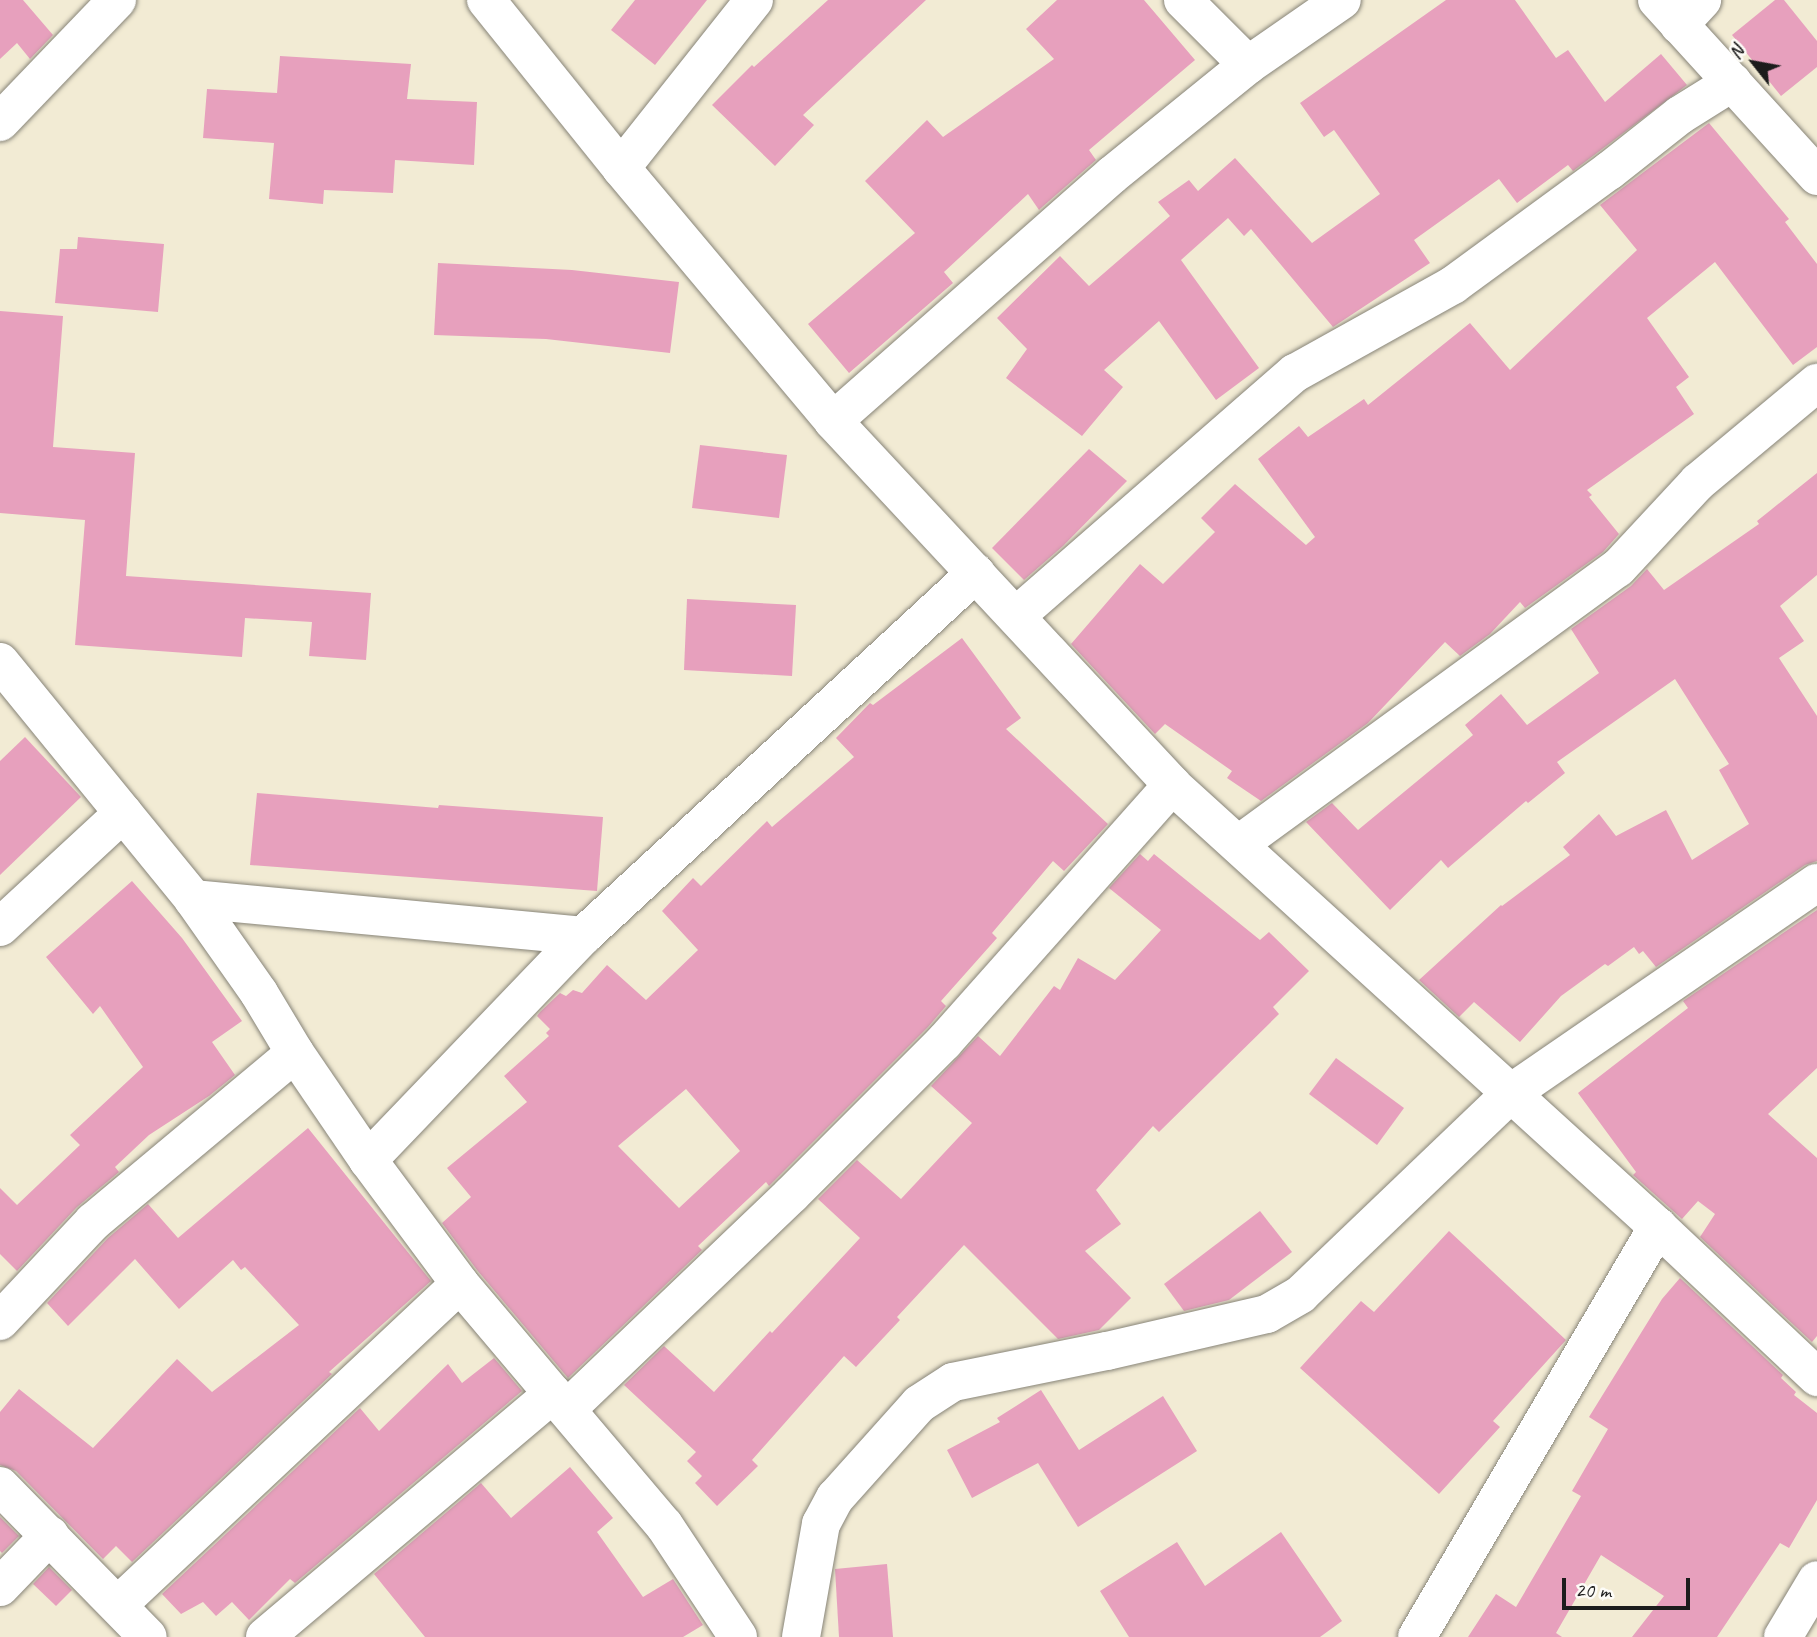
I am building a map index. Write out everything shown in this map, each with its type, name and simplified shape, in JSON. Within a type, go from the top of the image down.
[{"type":"street","points":[[0,122],[117,0]]},
{"type":"street","points":[[486,0],[621,168],[833,421],[1172,785],[1240,844],[1658,1227],[1817,1377]]},
{"type":"street","points":[[621,168],[754,0]]},
{"type":"street","points":[[1183,0],[1248,65]]},
{"type":"street","points":[[833,421],[1112,175],[1248,65],[1342,0]]},
{"type":"street","points":[[1679,8],[1733,82],[1817,176]]},
{"type":"street","points":[[1016,616],[1295,373],[1453,285],[1609,171],[1680,115],[1733,82]]},
{"type":"street","points":[[1240,844],[1618,568],[1698,482],[1817,383]]},
{"type":"street","points":[[368,1160],[583,936],[976,573]]},
{"type":"street","points":[[4,675],[123,813],[193,900],[259,993],[295,1053],[368,1160],[460,1284],[664,1525],[738,1637]]},
{"type":"street","points":[[265,1637],[560,1402],[792,1194],[944,1042],[1172,785]]},
{"type":"street","points":[[0,927],[123,813]]},
{"type":"street","points":[[801,1637],[821,1524],[835,1498],[919,1404],[953,1382],[1107,1351],[1267,1314],[1301,1294],[1511,1094],[1817,883]]},
{"type":"street","points":[[193,900],[583,936]]},
{"type":"street","points":[[0,1321],[93,1222],[295,1053]]},
{"type":"street","points":[[1417,1637],[1658,1227]]},
{"type":"street","points":[[118,1605],[460,1284]]},
{"type":"street","points":[[0,1486],[148,1637]]},
{"type":"street","points":[[0,1587],[50,1535]]},
{"type":"street","points":[[1783,1637],[1817,1580]]},
{"type":"building","points":[[0,0],[23,0],[53,35],[30,59],[17,43],[0,59]]},
{"type":"building","points":[[635,0],[707,0],[655,65],[611,30]]},
{"type":"building","points":[[828,0],[926,0],[803,115],[814,125],[775,166],[712,105],[752,65],[754,67]]},
{"type":"building","points":[[1057,0],[1144,0],[1195,60],[1089,150],[1096,160],[1039,210],[1028,194],[944,272],[953,283],[849,373],[808,324],[915,233],[865,181],[927,120],[943,137],[1054,59],[1026,29]]},
{"type":"building","points":[[1446,0],[1515,0],[1556,58],[1568,50],[1605,102],[1661,54],[1687,85],[1573,171],[1568,165],[1517,203],[1499,179],[1414,240],[1430,263],[1333,327],[1251,229],[1244,236],[1228,218],[1181,260],[1259,368],[1216,400],[1159,321],[1104,370],[1123,387],[1082,436],[1006,378],[1027,349],[997,318],[1060,256],[1089,286],[1170,216],[1158,202],[1189,180],[1198,191],[1235,158],[1312,243],[1380,194],[1334,130],[1324,137],[1300,103]]},
{"type":"building","points":[[1775,0],[1784,0],[1817,41],[1817,67],[1781,96],[1732,35]]},
{"type":"building","points":[[280,56],[411,64],[407,99],[477,102],[474,165],[395,160],[393,193],[324,190],[323,204],[269,199],[274,143],[203,138],[207,89],[277,93]]},
{"type":"building","points":[[1709,123],[1789,219],[1785,222],[1817,264],[1817,347],[1793,365],[1715,262],[1647,318],[1689,377],[1676,387],[1694,414],[1587,490],[1592,495],[1589,497],[1619,534],[1603,552],[1525,608],[1520,602],[1490,634],[1460,656],[1445,642],[1368,723],[1261,801],[1227,778],[1232,771],[1165,724],[1155,734],[1071,644],[1140,564],[1163,584],[1215,532],[1201,518],[1235,484],[1306,545],[1315,537],[1258,459],[1299,426],[1308,437],[1364,399],[1368,405],[1470,323],[1510,370],[1637,250],[1600,205]]},
{"type":"building","points":[[78,237],[164,244],[158,312],[55,303],[60,249],[77,249]]},
{"type":"building","points":[[438,263],[572,270],[679,282],[670,353],[546,339],[434,335]]},
{"type":"building","points":[[0,311],[63,316],[53,447],[135,453],[126,576],[371,593],[366,660],[309,656],[312,622],[245,618],[242,657],[75,645],[85,520],[0,513]]},
{"type":"building","points":[[700,445],[787,455],[779,518],[692,508]]},
{"type":"building","points":[[1089,449],[1127,481],[1063,546],[1024,580],[992,548]]},
{"type":"building","points":[[1817,473],[1817,575],[1780,606],[1804,641],[1779,658],[1817,716],[1817,861],[1805,865],[1656,967],[1643,951],[1639,954],[1634,947],[1608,966],[1605,964],[1561,996],[1520,1042],[1474,1002],[1459,1017],[1419,980],[1501,905],[1570,855],[1563,847],[1599,814],[1616,836],[1666,810],[1692,860],[1749,824],[1719,770],[1729,764],[1675,679],[1557,762],[1565,773],[1528,803],[1526,801],[1448,868],[1441,860],[1390,910],[1306,822],[1332,803],[1358,830],[1473,735],[1465,725],[1501,694],[1527,725],[1599,673],[1571,629],[1631,586],[1647,569],[1664,590],[1759,524],[1757,521]]},
{"type":"building","points":[[687,599],[796,605],[792,676],[684,670]]},
{"type":"building","points":[[962,638],[1021,718],[1006,729],[1108,824],[1064,871],[1053,861],[992,933],[997,938],[941,1001],[946,1006],[928,1027],[769,1186],[766,1182],[698,1246],[702,1250],[568,1378],[477,1270],[442,1223],[471,1197],[447,1168],[527,1102],[504,1076],[549,1036],[546,1033],[550,1029],[537,1016],[540,1012],[560,993],[566,996],[573,990],[582,993],[607,965],[646,1000],[698,950],[662,911],[693,878],[701,886],[767,821],[772,827],[854,757],[836,738],[870,703],[873,705]],"holes":[[[686,1089],[740,1151],[679,1208],[618,1146]]]},
{"type":"building","points":[[25,737],[81,797],[0,875],[0,761]]},
{"type":"building","points":[[257,793],[438,808],[439,805],[603,817],[597,891],[250,865]]},
{"type":"building","points":[[1140,854],[1148,861],[1154,854],[1260,940],[1269,932],[1309,971],[1273,1007],[1279,1014],[1159,1132],[1153,1126],[1096,1190],[1121,1224],[1085,1251],[1131,1298],[1099,1330],[1058,1339],[964,1245],[897,1317],[900,1320],[856,1367],[844,1356],[752,1460],[758,1466],[717,1506],[695,1483],[702,1476],[687,1461],[696,1452],[624,1385],[664,1346],[714,1392],[770,1331],[772,1333],[860,1238],[818,1199],[857,1160],[901,1199],[972,1123],[931,1086],[978,1036],[1000,1056],[1054,986],[1060,990],[1078,958],[1115,980],[1161,930],[1109,888]]},
{"type":"building","points":[[132,881],[182,938],[242,1021],[212,1042],[235,1075],[209,1096],[149,1135],[115,1167],[119,1172],[77,1207],[17,1271],[0,1254],[0,1188],[17,1205],[80,1145],[70,1135],[143,1067],[100,1006],[93,1014],[46,957]]},
{"type":"building","points":[[1817,910],[1817,1068],[1768,1114],[1817,1158],[1817,1336],[1812,1342],[1700,1237],[1715,1214],[1698,1201],[1682,1219],[1633,1175],[1636,1172],[1578,1093],[1688,1008],[1683,1001]]},
{"type":"building","points":[[1336,1058],[1404,1108],[1377,1145],[1309,1094]]},
{"type":"building","points":[[308,1128],[431,1281],[329,1372],[332,1374],[132,1562],[116,1546],[103,1559],[16,1471],[0,1465],[0,1412],[19,1389],[93,1448],[177,1359],[212,1392],[299,1325],[245,1267],[241,1270],[233,1260],[179,1309],[135,1259],[68,1326],[47,1303],[108,1238],[148,1204],[178,1238]]},
{"type":"building","points":[[1260,1211],[1292,1252],[1229,1300],[1184,1311],[1164,1284]]},
{"type":"building","points":[[1449,1231],[1566,1340],[1493,1421],[1500,1427],[1439,1494],[1300,1368],[1361,1301],[1374,1312]]},
{"type":"building","points":[[1680,1278],[1783,1375],[1781,1378],[1796,1392],[1794,1395],[1817,1413],[1817,1500],[1789,1548],[1780,1543],[1717,1637],[1632,1637],[1664,1596],[1601,1555],[1556,1633],[1562,1637],[1468,1637],[1496,1594],[1516,1607],[1581,1496],[1572,1491],[1608,1429],[1589,1417],[1662,1299]]},
{"type":"building","points":[[494,1358],[522,1391],[295,1583],[290,1579],[249,1620],[232,1602],[216,1616],[203,1602],[181,1614],[162,1594],[360,1408],[379,1431],[448,1364],[462,1383]]},
{"type":"building","points":[[1041,1390],[1079,1450],[1163,1396],[1197,1451],[1078,1527],[1038,1463],[972,1498],[947,1450],[1000,1422],[997,1418]]},
{"type":"building","points":[[570,1467],[613,1518],[597,1532],[643,1597],[673,1579],[703,1625],[683,1637],[425,1637],[374,1574],[481,1483],[511,1518]]},
{"type":"building","points":[[0,1517],[19,1536],[2,1553],[0,1551]]},
{"type":"building","points":[[1281,1532],[1342,1621],[1320,1637],[1129,1637],[1100,1591],[1177,1542],[1205,1586]]},
{"type":"building","points":[[887,1564],[893,1637],[839,1637],[835,1569]]},
{"type":"building","points":[[49,1567],[72,1590],[56,1606],[33,1584]]}]
